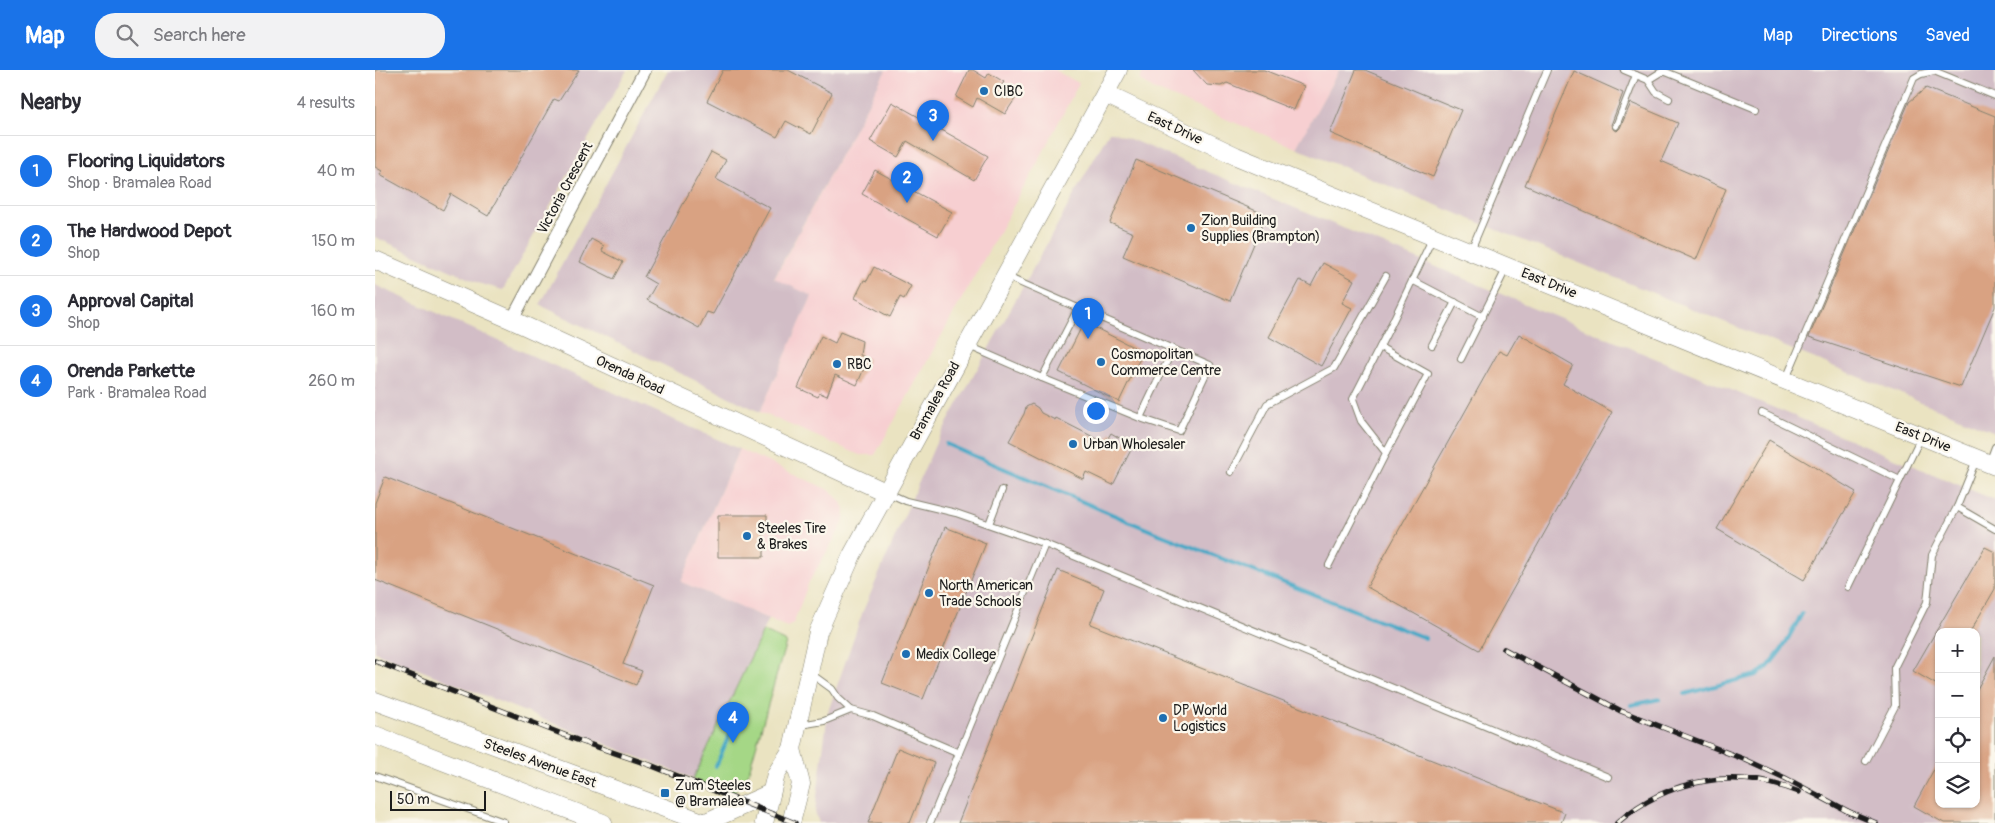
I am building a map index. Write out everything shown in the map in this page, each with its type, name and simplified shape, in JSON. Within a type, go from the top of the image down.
[{"type":"main road","name":"Bramalea Road","points":[[764,823],[776,774],[792,749],[822,622],[852,555],[1118,70]]},
{"type":"main road","name":"East Drive","points":[[1105,94],[1236,156],[1987,463]]},
{"type":"main road","name":"Orenda Road","points":[[375,260],[511,320],[885,492]]},
{"type":"main road","name":"Steeles Avenue East","points":[[375,701],[704,823]]},
{"type":"main road","points":[[375,735],[603,823]]},
{"type":"main road","name":"Bramalea Road","points":[[792,749],[801,784],[796,819]]},
{"type":"main road","points":[[704,823],[771,793]]},
{"type":"street","name":"Victoria Crescent","points":[[511,320],[645,70]]},
{"type":"lane","points":[[1471,251],[1547,70]]},
{"type":"lane","points":[[1623,70],[1648,80],[1656,92],[1669,99]]},
{"type":"lane","points":[[1786,380],[1914,78],[1934,71],[1995,96]]},
{"type":"lane","points":[[1648,80],[1661,72],[1666,72],[1756,109]]},
{"type":"lane","points":[[1616,126],[1636,75]]},
{"type":"lane","points":[[1386,453],[1361,421],[1353,399],[1433,236]]},
{"type":"lane","points":[[1461,359],[1507,266]]},
{"type":"lane","points":[[966,345],[1140,418],[1179,431],[1210,365],[1004,276]]},
{"type":"lane","points":[[1231,472],[1267,404],[1334,368],[1386,276]]},
{"type":"lane","points":[[1413,280],[1483,317]]},
{"type":"lane","points":[[1432,345],[1455,302]]},
{"type":"lane","points":[[1042,378],[1078,308]]},
{"type":"lane","points":[[1329,565],[1429,374],[1380,347]]},
{"type":"lane","points":[[1140,418],[1173,349]]},
{"type":"lane","points":[[1761,413],[1900,480]]},
{"type":"lane","points":[[1848,587],[1922,436]]},
{"type":"lane","points":[[1866,761],[1895,706],[1894,668],[1927,602],[1932,555],[1957,507],[1987,463],[1995,447]]},
{"type":"lane","points":[[989,524],[1002,490]]},
{"type":"lane","points":[[885,492],[906,501],[956,513],[1045,544],[1608,777]]},
{"type":"lane","points":[[1957,507],[1995,529]]},
{"type":"lane","points":[[931,823],[1045,544]]},
{"type":"lane","points":[[809,673],[833,689],[838,698],[851,710],[873,716],[959,752]]},
{"type":"lane","points":[[798,726],[824,721],[851,710]]},
{"type":"lane","points":[[375,776],[504,823]]},
{"type":"shaded area","points":[[375,70],[627,70],[503,290],[481,284],[375,237]]},
{"type":"shaded area","points":[[668,70],[886,70],[774,278],[812,296],[760,412],[540,305]]},
{"type":"shaded area","points":[[886,70],[1054,70],[1079,83],[1039,160],[875,455],[860,455],[760,412],[812,296],[774,279]]},
{"type":"shaded area","points":[[1144,70],[1339,70],[1296,148],[1153,89],[1140,80]]},
{"type":"shaded area","points":[[1339,70],[1995,70],[1995,432],[1296,148]]},
{"type":"shaded area","points":[[1109,132],[1113,132],[1995,500],[1995,823],[819,823],[815,812],[828,712],[863,611],[935,445]]},
{"type":"shaded area","points":[[375,285],[739,449],[681,582],[768,619],[693,779],[375,652]]},
{"type":"shaded area","points":[[739,449],[831,491],[844,506],[843,524],[809,582],[793,624],[787,627],[681,582]]},
{"type":"green space","points":[[763,631],[786,642],[747,778],[730,795],[693,779]]},
{"type":"building","points":[[375,70],[579,70],[559,101],[554,99],[488,216],[451,194],[443,210],[380,175],[382,171],[375,167]]},
{"type":"building","points":[[723,70],[788,70],[832,93],[811,134],[786,121],[777,137],[707,101]]},
{"type":"building","name":"CIBC","points":[[969,70],[973,70],[986,78],[989,73],[1004,82],[1001,86],[1017,96],[1005,114],[977,98],[973,107],[956,97]]},
{"type":"building","points":[[1193,70],[1264,70],[1304,86],[1294,110],[1227,83],[1221,86],[1207,85]]},
{"type":"building","points":[[1356,70],[1365,70],[1461,110],[1433,177],[1330,133]]},
{"type":"building","points":[[1574,71],[1623,93],[1611,125],[1614,130],[1617,131],[1620,128],[1631,103],[1678,123],[1661,161],[1726,189],[1696,260],[1525,185]]},
{"type":"building","points":[[1926,88],[1995,116],[1995,307],[1961,387],[1809,337],[1909,102]]},
{"type":"building","points":[[892,102],[988,156],[974,180],[907,141],[898,157],[870,141]]},
{"type":"building","points":[[711,152],[726,160],[716,179],[770,208],[713,314],[707,312],[699,328],[647,300],[656,284],[644,277]]},
{"type":"building","name":"Zion Building Supplies (Brampton)","points":[[1136,160],[1266,215],[1230,301],[1123,256],[1133,233],[1110,223]]},
{"type":"building","points":[[875,170],[952,212],[938,236],[862,194]]},
{"type":"building","points":[[591,239],[604,246],[602,251],[623,262],[614,279],[580,262]]},
{"type":"building","points":[[1323,263],[1354,280],[1342,303],[1352,308],[1321,366],[1269,337],[1300,280],[1311,286]]},
{"type":"building","points":[[874,267],[911,286],[904,299],[900,297],[890,317],[855,298],[864,280],[867,281]]},
{"type":"building","name":"Cosmopolitan Commerce Centre","points":[[1084,322],[1143,352],[1119,402],[1059,372]]},
{"type":"building","name":"RBC","points":[[840,332],[862,341],[860,355],[868,359],[857,385],[835,375],[827,396],[820,393],[818,397],[798,388],[821,336],[835,343]]},
{"type":"building","points":[[1519,334],[1573,365],[1563,384],[1612,412],[1479,650],[1367,587],[1499,351],[1507,355]]},
{"type":"building","name":"Urban Wholesaler","points":[[1032,404],[1041,413],[1055,420],[1056,418],[1105,443],[1111,433],[1133,446],[1113,485],[1086,472],[1083,479],[1009,441],[1026,407]]},
{"type":"building","points":[[1769,440],[1856,492],[1804,580],[1717,529]]},
{"type":"building","points":[[385,477],[654,585],[623,664],[642,671],[636,685],[375,580],[375,503]]},
{"type":"building","points":[[718,515],[767,515],[767,530],[764,530],[764,557],[718,557]]},
{"type":"building","points":[[945,527],[986,543],[923,699],[882,683]]},
{"type":"building","points":[[1985,547],[1995,552],[1995,589],[1972,628],[1938,628]]},
{"type":"building","name":"DP World Logistics","points":[[1058,570],[1104,589],[1090,624],[1565,813],[1561,823],[958,823]]},
{"type":"building","points":[[1935,633],[1935,684],[1913,671]]},
{"type":"building","points":[[1995,656],[1995,823],[1944,823],[1914,806],[1935,767],[1935,808],[1980,808],[1980,684]]},
{"type":"building","points":[[898,748],[934,763],[910,823],[868,823]]},
{"type":"waterway","points":[[946,444],[1154,532],[1425,638]]},
{"type":"waterway","points":[[1685,694],[1756,675],[1768,667],[1782,649],[1802,614]]},
{"type":"waterway","points":[[1631,705],[1660,699]]},
{"type":"waterway","points":[[716,766],[736,719]]},
{"type":"railway","points":[[1504,649],[1621,711],[1746,760],[1785,778],[1853,814]]},
{"type":"railway","points":[[375,661],[577,740],[650,765],[795,823]]},
{"type":"railway","points":[[1617,823],[1637,808],[1658,796],[1680,787],[1703,781],[1751,780],[1775,784],[1799,792]]},
{"type":"railway","points":[[1847,811],[1876,823]]},
{"type":"place","name":"CIBC","points":[[984,91]]},
{"type":"place","name":"Approval Capital","points":[[933,141]]},
{"type":"place","name":"The Hardwood Depot","points":[[907,203]]},
{"type":"place","name":"Zion Building Supplies (Brampton)","points":[[1191,228]]},
{"type":"place","name":"Flooring Liquidators","points":[[1088,339]]},
{"type":"place","name":"Cosmopolitan Commerce Centre","points":[[1101,362]]},
{"type":"place","name":"RBC","points":[[837,364]]},
{"type":"place","name":"Urban Wholesaler","points":[[1073,444]]},
{"type":"place","name":"Steeles Tire & Brakes","points":[[747,536]]},
{"type":"place","name":"North American Trade Schools","points":[[929,593]]},
{"type":"place","name":"Medix College","points":[[906,654]]},
{"type":"place","name":"DP World Logistics","points":[[1163,718]]},
{"type":"place","name":"Orenda Parkette","points":[[733,743]]},
{"type":"place","name":"Zum Steeles @ Bramalea","points":[[665,793]]}]
